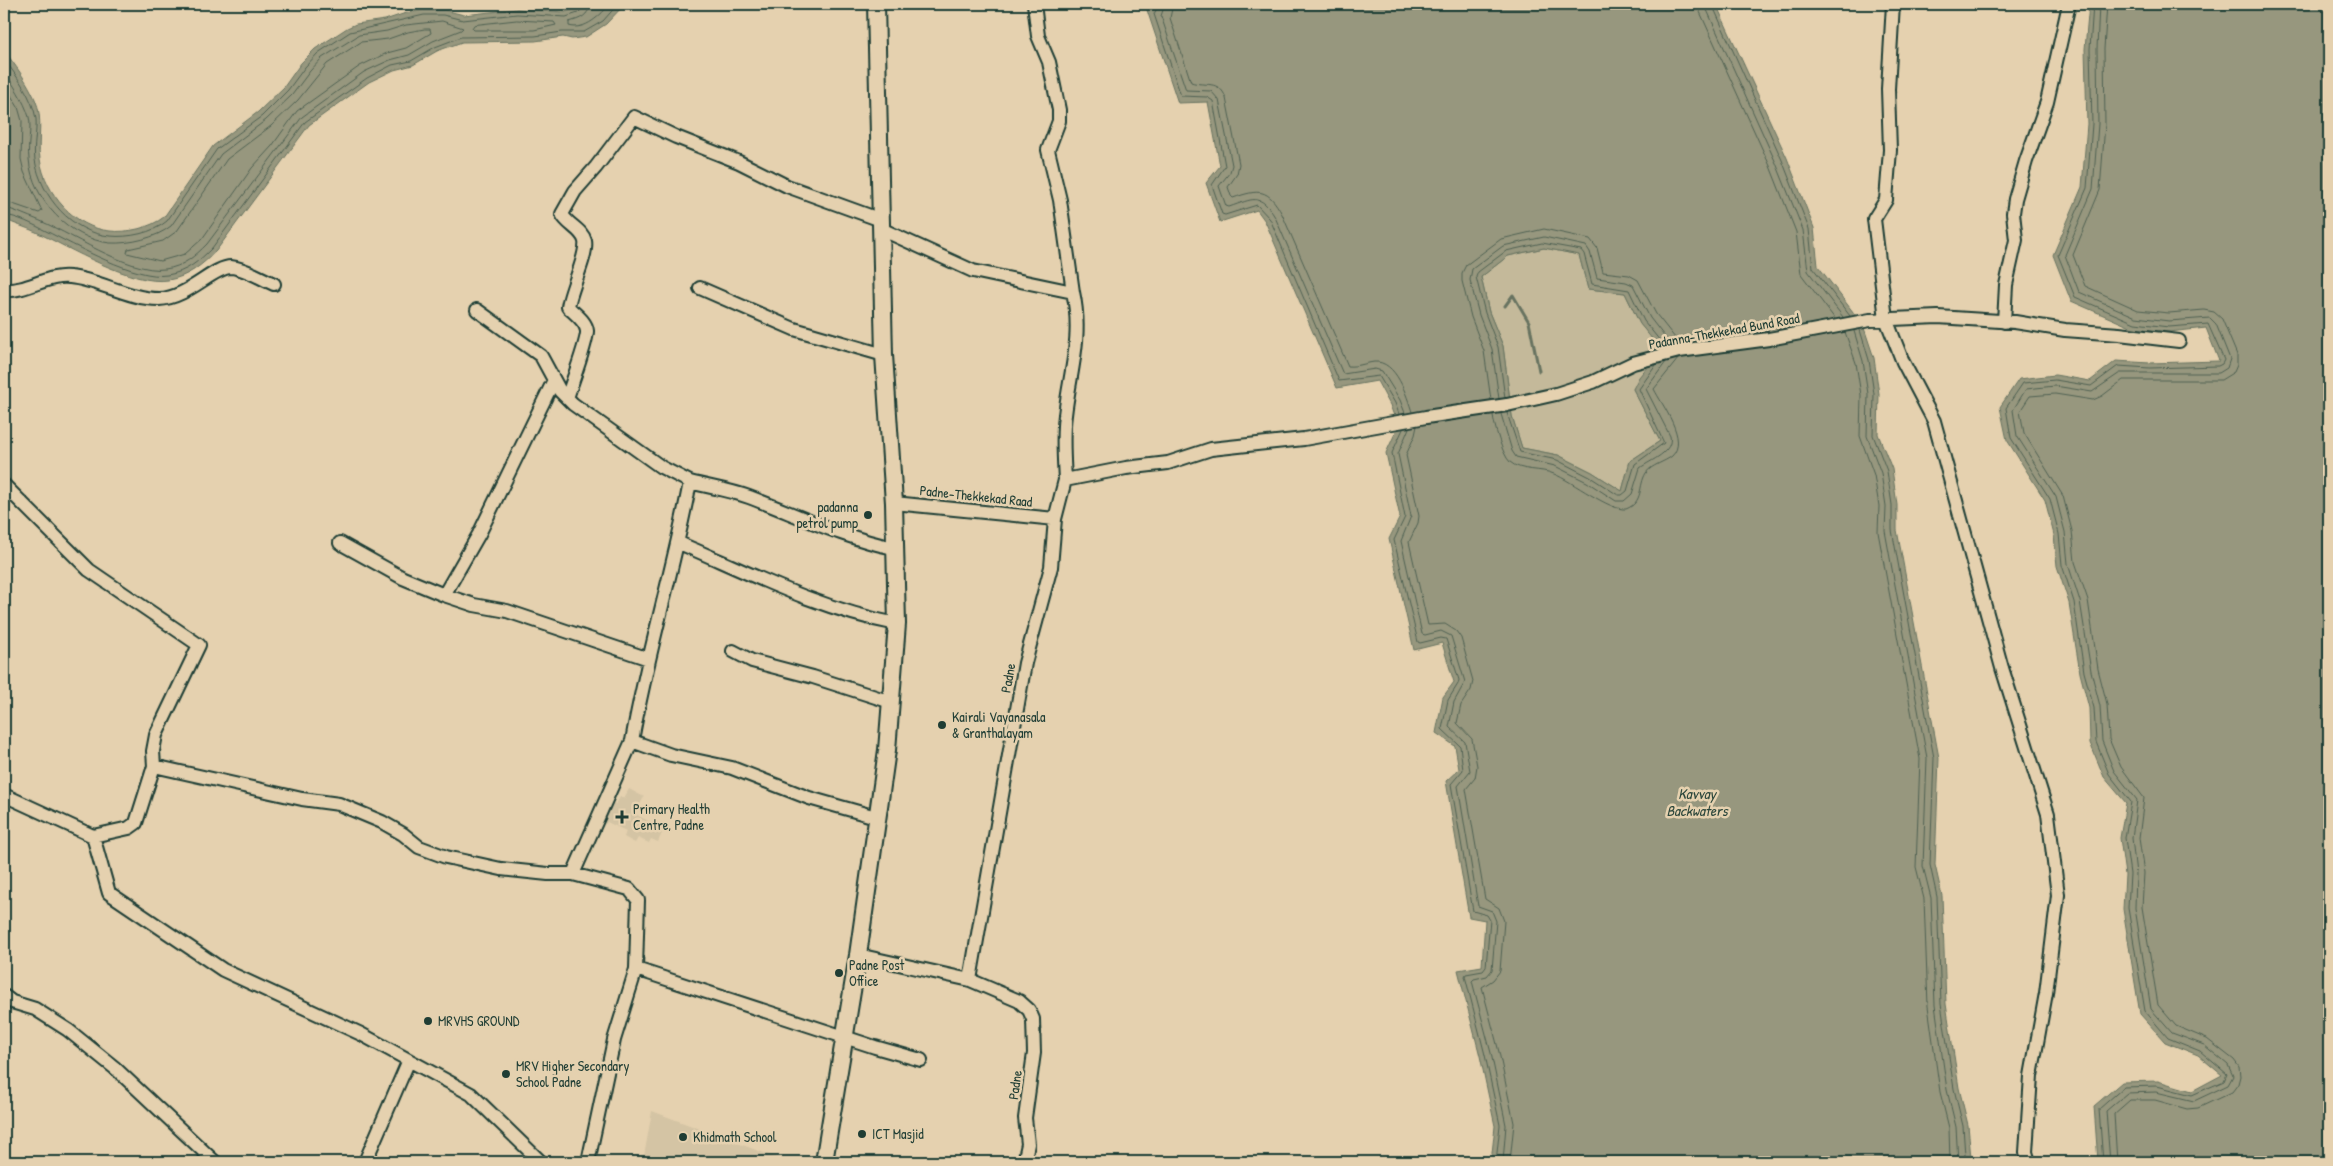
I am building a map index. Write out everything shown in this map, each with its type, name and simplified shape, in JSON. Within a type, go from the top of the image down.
[{"type":"main road","points":[[824,1162],[858,955],[876,817],[887,750],[897,624],[894,503],[884,355],[876,4]]},
{"type":"street","name":"Padne","points":[[1024,1162],[1028,1144],[1025,1118],[1034,1053],[1033,1019],[1029,1010],[1019,1001],[970,980],[1025,663],[1051,567],[1055,519],[1065,480],[1065,417],[1077,346],[1077,312],[1060,200],[1048,150],[1059,121],[1060,110],[1049,62],[1038,36],[1034,4]]},
{"type":"street","points":[[1894,4],[1888,89],[1890,150],[1886,200],[1874,219],[1886,319],[1903,362],[1934,421],[2002,668],[2048,814],[2058,894],[2046,993],[2031,1076],[2026,1152],[2028,1162]]},
{"type":"street","points":[[2004,322],[2006,285],[2016,240],[2013,213],[2015,199],[2047,102],[2069,4]]},
{"type":"street","points":[[567,398],[586,341],[587,330],[583,322],[568,306],[584,254],[585,241],[579,231],[564,219],[562,214],[575,191],[634,117],[676,137],[739,162],[787,186],[881,224],[973,271],[1073,292]]},
{"type":"street","points":[[4,290],[27,287],[69,276],[136,295],[159,299],[181,294],[222,268],[233,267],[274,284]]},
{"type":"street","points":[[700,288],[794,329],[884,355]]},
{"type":"street","points":[[477,310],[541,356],[554,380],[567,398],[647,458],[690,482],[747,496],[843,534],[894,548]]},
{"type":"street","name":"Padanna-Thekkekad Bund Road","points":[[1065,480],[1126,468],[1168,463],[1211,449],[1352,432],[1387,424],[1468,412],[1556,394],[1593,382],[1633,363],[1679,351],[1769,339],[1870,320],[1938,317],[2004,322],[2179,341]]},
{"type":"street","points":[[444,594],[479,534],[554,380]]},
{"type":"street","points":[[573,874],[632,741],[640,693],[679,543],[690,482]]},
{"type":"street","points":[[4,485],[89,570],[199,644],[156,735],[153,752],[154,766],[136,823],[128,828],[93,836],[4,796]]},
{"type":"street","name":"Padne-Thekkekad Raad","points":[[894,503],[1055,519]]},
{"type":"street","points":[[679,543],[792,591],[866,618],[897,624]]},
{"type":"street","points":[[340,544],[403,578],[444,594],[474,605],[507,611],[649,659]]},
{"type":"street","points":[[734,651],[752,661],[813,677],[891,702]]},
{"type":"street","points":[[632,741],[671,755],[732,768],[809,798],[876,817]]},
{"type":"street","points":[[154,766],[302,799],[339,804],[382,822],[403,834],[419,847],[446,857],[501,869],[548,874],[573,874],[629,889],[638,900],[639,934],[636,969],[614,1040],[588,1162]]},
{"type":"street","points":[[93,836],[109,892],[223,970],[361,1034],[471,1094],[541,1162]]},
{"type":"street","points":[[858,955],[970,980]]},
{"type":"street","points":[[636,969],[921,1060]]},
{"type":"street","points":[[4,996],[12,1002],[36,1009],[68,1030],[115,1068],[215,1162]]},
{"type":"street","points":[[365,1162],[409,1060]]},
{"type":"shaded area","points":[[1544,248],[1579,255],[1588,289],[1625,293],[1640,324],[1662,350],[1633,389],[1660,441],[1630,461],[1622,491],[1592,472],[1558,455],[1522,448],[1512,416],[1503,346],[1489,312],[1481,277],[1508,256]]},
{"type":"shaded area","name":"Primary Health Centre, Padne","points":[[629,789],[644,797],[635,814],[658,826],[656,830],[662,833],[658,842],[651,839],[649,843],[638,838],[635,843],[624,837],[626,831],[607,822],[606,824],[600,821],[610,801],[616,804],[620,797],[624,798]]},
{"type":"shaded area","name":"Khidmath School","points":[[652,1111],[788,1162],[643,1162]]},
{"type":"water","points":[[581,4],[625,4],[606,24],[586,37],[572,39],[563,37],[535,41],[462,42],[437,51],[413,65],[394,70],[369,82],[309,125],[216,251],[200,266],[182,276],[168,280],[137,277],[101,264],[36,232],[4,219],[4,51],[25,80],[38,106],[40,159],[48,185],[55,196],[74,216],[85,223],[110,231],[124,231],[145,227],[164,217],[213,146],[258,112],[284,87],[301,63],[315,49],[347,28],[356,24],[385,20],[423,10],[444,10],[464,15],[517,9],[565,12],[575,9]]},
{"type":"water","name":"Kavvay Backwaters","points":[[1167,4],[1716,4],[1787,158],[1814,228],[1818,266],[1863,325],[1874,358],[1879,394],[1878,434],[1892,469],[1897,505],[1897,530],[1939,758],[1935,865],[1942,896],[1946,1004],[1959,1088],[1968,1125],[1971,1158],[1968,1162],[1491,1162],[1495,1126],[1480,1056],[1458,970],[1482,966],[1485,920],[1469,917],[1446,781],[1459,769],[1455,746],[1436,733],[1443,697],[1454,682],[1442,643],[1414,650],[1389,539],[1400,517],[1386,453],[1398,427],[1390,405],[1377,381],[1337,388],[1265,221],[1257,210],[1220,222],[1206,183],[1220,166],[1208,102],[1178,103],[1146,7]],"holes":[[[1544,248],[1579,255],[1588,289],[1625,293],[1640,324],[1661,350],[1639,377],[1633,389],[1660,441],[1630,461],[1622,491],[1592,472],[1558,455],[1522,448],[1512,416],[1503,346],[1489,312],[1481,277],[1508,256]]]},
{"type":"water","points":[[2089,4],[2329,4],[2329,1162],[2098,1162],[2094,1106],[2122,1082],[2158,1081],[2192,1091],[2222,1075],[2198,1055],[2165,1042],[2140,1014],[2123,909],[2125,875],[2120,838],[2126,803],[2104,777],[2090,743],[2089,708],[2080,673],[2069,603],[2057,566],[2054,535],[2045,500],[2007,440],[2000,407],[2019,379],[2055,375],[2090,381],[2116,361],[2150,363],[2219,361],[2206,328],[2169,332],[2133,328],[2071,301],[2053,255],[2082,187],[2087,124],[2085,49]]},
{"type":"waterway","points":[[1505,306],[1513,295],[1529,322],[1539,371]]},
{"type":"place","name":"padanna petrol pump","points":[[868,515]]},
{"type":"place","name":"Kairali Vayanasala & Granthalayam","points":[[942,725]]},
{"type":"place","name":"Primary Health Centre, Padne","points":[[622,817]]},
{"type":"place","name":"Padne Post Office","points":[[839,973]]},
{"type":"place","name":"MRVHS GROUND","points":[[428,1021]]},
{"type":"place","name":"MRV Higher Secondary School Padne","points":[[506,1074]]},
{"type":"place","name":"ICT Masjid","points":[[862,1134]]},
{"type":"place","name":"Khidmath School","points":[[683,1137]]}]
